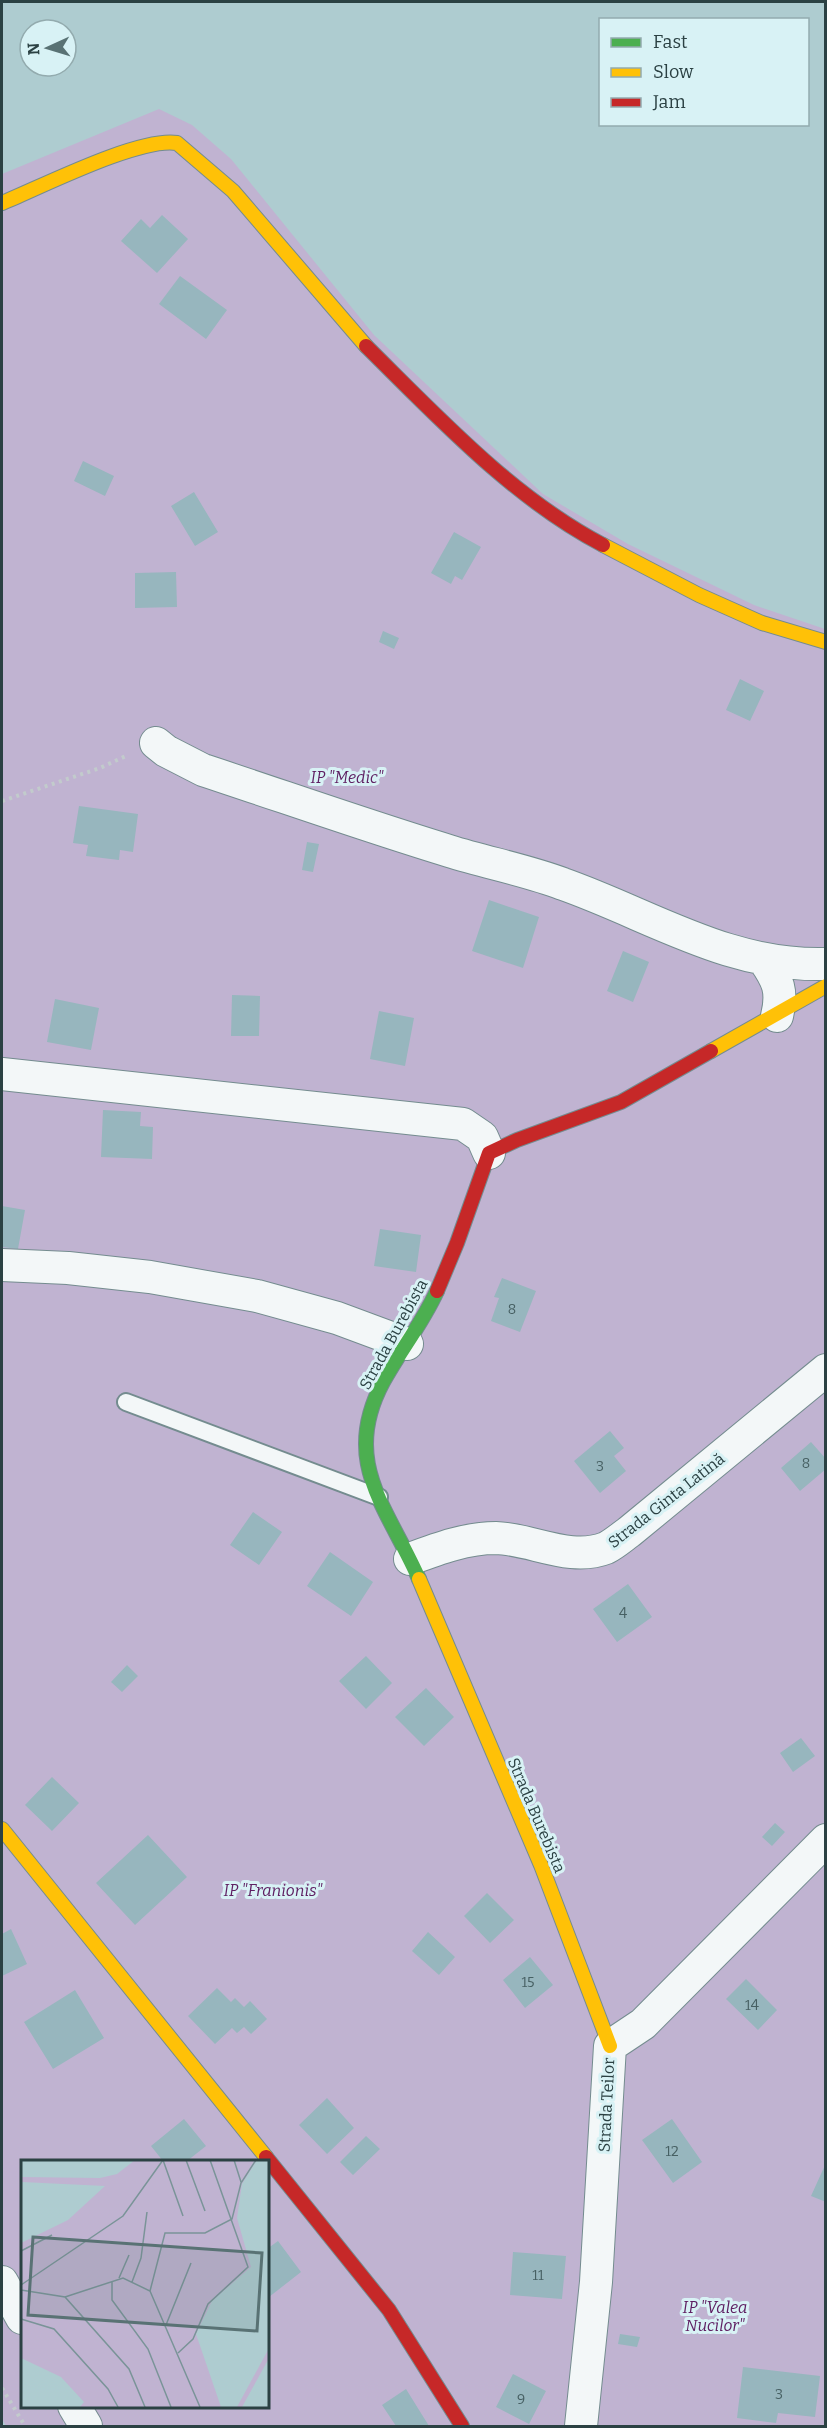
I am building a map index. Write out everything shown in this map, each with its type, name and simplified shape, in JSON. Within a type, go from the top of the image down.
[{"type":"street","points":[[2,203],[115,155],[165,141],[177,143],[233,191],[364,344],[439,418],[519,489],[582,534],[699,595],[762,623],[825,642]]},
{"type":"street","points":[[156,743],[166,751],[203,770],[450,852],[562,883],[720,949],[764,960],[797,964],[825,963]]},
{"type":"street","points":[[764,960],[774,974],[782,997],[777,1016]]},
{"type":"street","points":[[2,1074],[463,1124],[482,1137],[489,1153],[517,1140],[621,1102],[777,1016],[825,986]]},
{"type":"street","name":"Strada Burebista","points":[[489,1153],[445,1274],[423,1319],[385,1380],[371,1409],[364,1448],[368,1467],[389,1521],[410,1559],[541,1865],[610,2046]]},
{"type":"street","points":[[2,1265],[68,1268],[150,1277],[246,1294],[337,1318],[407,1344]]},
{"type":"street","name":"Strada Ginta Latină","points":[[410,1559],[465,1542],[497,1538],[576,1553],[606,1548],[629,1532],[825,1370]]},
{"type":"street","points":[[2,1829],[389,2310],[462,2427]]},
{"type":"street","name":"Strada Teilor","points":[[581,2427],[596,2282],[610,2046],[643,2024],[825,1840]]},
{"type":"street","points":[[2,2282],[21,2316]]},
{"type":"street","points":[[75,2407],[86,2427]]},
{"type":"lane","points":[[126,1402],[380,1497]]},
{"type":"path","points":[[2,801],[100,768],[156,743]]},
{"type":"path","points":[[2,2388],[25,2427]]},
{"type":"green space","points":[[159,109],[192,125],[231,159],[374,335],[543,494],[628,544],[754,605],[825,629],[825,2426],[6,2426],[2,2419],[2,174]]},
{"type":"building","points":[[162,215],[188,239],[157,273],[121,241],[141,219],[150,228]]},
{"type":"building","points":[[180,276],[227,310],[206,339],[159,304]]},
{"type":"building","points":[[83,461],[114,476],[105,496],[74,481]]},
{"type":"building","points":[[194,492],[218,532],[195,546],[171,506]]},
{"type":"building","points":[[454,532],[481,547],[462,580],[455,576],[451,584],[431,573]]},
{"type":"building","points":[[176,572],[177,607],[135,608],[135,573]]},
{"type":"building","points":[[383,631],[399,638],[394,649],[379,642]]},
{"type":"building","points":[[740,679],[764,691],[750,721],[726,710]]},
{"type":"building","points":[[79,806],[138,814],[133,852],[120,850],[119,860],[86,856],[88,845],[73,843]]},
{"type":"building","points":[[307,842],[319,844],[313,872],[302,870]]},
{"type":"building","points":[[489,900],[539,917],[523,968],[472,951]]},
{"type":"building","points":[[623,951],[649,962],[633,1002],[607,991]]},
{"type":"building","points":[[232,995],[260,996],[259,1036],[231,1036]]},
{"type":"building","points":[[55,999],[99,1008],[91,1050],[47,1042]]},
{"type":"building","points":[[379,1011],[414,1018],[405,1066],[370,1059]]},
{"type":"building","points":[[103,1110],[141,1112],[140,1126],[153,1127],[152,1159],[101,1157]]},
{"type":"building","points":[[2,1206],[25,1210],[18,1249],[2,1247]]},
{"type":"building","points":[[380,1229],[421,1235],[416,1272],[374,1266]]},
{"type":"building","points":[[502,1278],[536,1291],[520,1332],[491,1321],[499,1298],[494,1297]]},
{"type":"building","points":[[610,1431],[624,1448],[614,1456],[626,1471],[600,1493],[574,1461]]},
{"type":"building","points":[[811,1442],[826,1459],[826,1469],[800,1491],[781,1468]]},
{"type":"building","points":[[253,1512],[282,1532],[259,1565],[230,1545]]},
{"type":"building","points":[[330,1552],[373,1582],[351,1616],[307,1586]]},
{"type":"building","points":[[628,1584],[652,1617],[617,1642],[593,1609]]},
{"type":"building","points":[[366,1656],[392,1683],[366,1709],[339,1681]]},
{"type":"building","points":[[127,1665],[138,1676],[122,1692],[111,1682]]},
{"type":"building","points":[[426,1688],[454,1717],[424,1746],[395,1717]]},
{"type":"building","points":[[801,1738],[815,1756],[793,1772],[780,1753]]},
{"type":"building","points":[[52,1777],[79,1803],[52,1831],[25,1805]]},
{"type":"building","points":[[775,1823],[785,1832],[772,1846],[762,1837]]},
{"type":"building","points":[[148,1835],[187,1877],[135,1925],[96,1883]]},
{"type":"building","points":[[487,1893],[514,1920],[490,1943],[464,1916]]},
{"type":"building","points":[[11,1929],[27,1964],[2,1976],[2,1934]]},
{"type":"building","points":[[428,1932],[455,1957],[439,1975],[412,1951]]},
{"type":"building","points":[[530,1957],[553,1985],[525,2008],[503,1980]]},
{"type":"building","points":[[746,1979],[777,2010],[758,2030],[726,1999]]},
{"type":"building","points":[[217,1988],[231,2002],[235,1998],[244,2007],[250,2001],[267,2019],[251,2034],[244,2027],[237,2033],[232,2028],[215,2044],[188,2016]]},
{"type":"building","points":[[75,1990],[104,2038],[53,2069],[24,2022]]},
{"type":"building","points":[[327,2098],[354,2128],[327,2154],[299,2125]]},
{"type":"building","points":[[184,2119],[206,2146],[188,2160],[162,2160],[151,2146]]},
{"type":"building","points":[[672,2119],[702,2162],[673,2183],[642,2140]]},
{"type":"building","points":[[366,2136],[380,2149],[353,2175],[340,2162]]},
{"type":"building","points":[[826,2163],[826,2202],[811,2196]]},
{"type":"building","points":[[278,2241],[301,2272],[269,2297],[268,2296],[268,2248]]},
{"type":"building","points":[[513,2252],[566,2256],[562,2299],[510,2295]]},
{"type":"building","points":[[620,2334],[640,2337],[637,2347],[618,2344]]},
{"type":"building","points":[[743,2367],[820,2376],[815,2417],[778,2413],[776,2423],[737,2418]]},
{"type":"building","points":[[513,2374],[546,2391],[529,2424],[496,2407]]},
{"type":"building","points":[[406,2389],[429,2426],[396,2426],[382,2405]]},
{"type":"traffic: fast","points":[[419,1579],[373,1484],[367,1461],[366,1437],[371,1411],[383,1382],[425,1315],[437,1291]]},
{"type":"traffic: slow","points":[[2,203],[115,155],[160,143],[177,143],[233,191],[366,346]]},
{"type":"traffic: slow","points":[[603,545],[699,595],[762,623],[826,642]]},
{"type":"traffic: slow","points":[[711,1051],[826,986]]},
{"type":"traffic: slow","points":[[419,1579],[541,1865],[610,2046]]},
{"type":"traffic: slow","points":[[2,1829],[266,2157]]},
{"type":"traffic: jam","points":[[366,346],[449,428],[507,480],[570,526],[603,545]]},
{"type":"traffic: jam","points":[[437,1291],[489,1153],[517,1140],[621,1102],[711,1051]]},
{"type":"traffic: jam","points":[[266,2157],[389,2310],[462,2426]]},
{"type":"park label","name":"IP \"Medic\"","points":[[347,777]]},
{"type":"park label","name":"IP \"Franionis\"","points":[[273,1890]]},
{"type":"park label","name":"IP \"Valea Nucilor\"","points":[[715,2316]]}]
